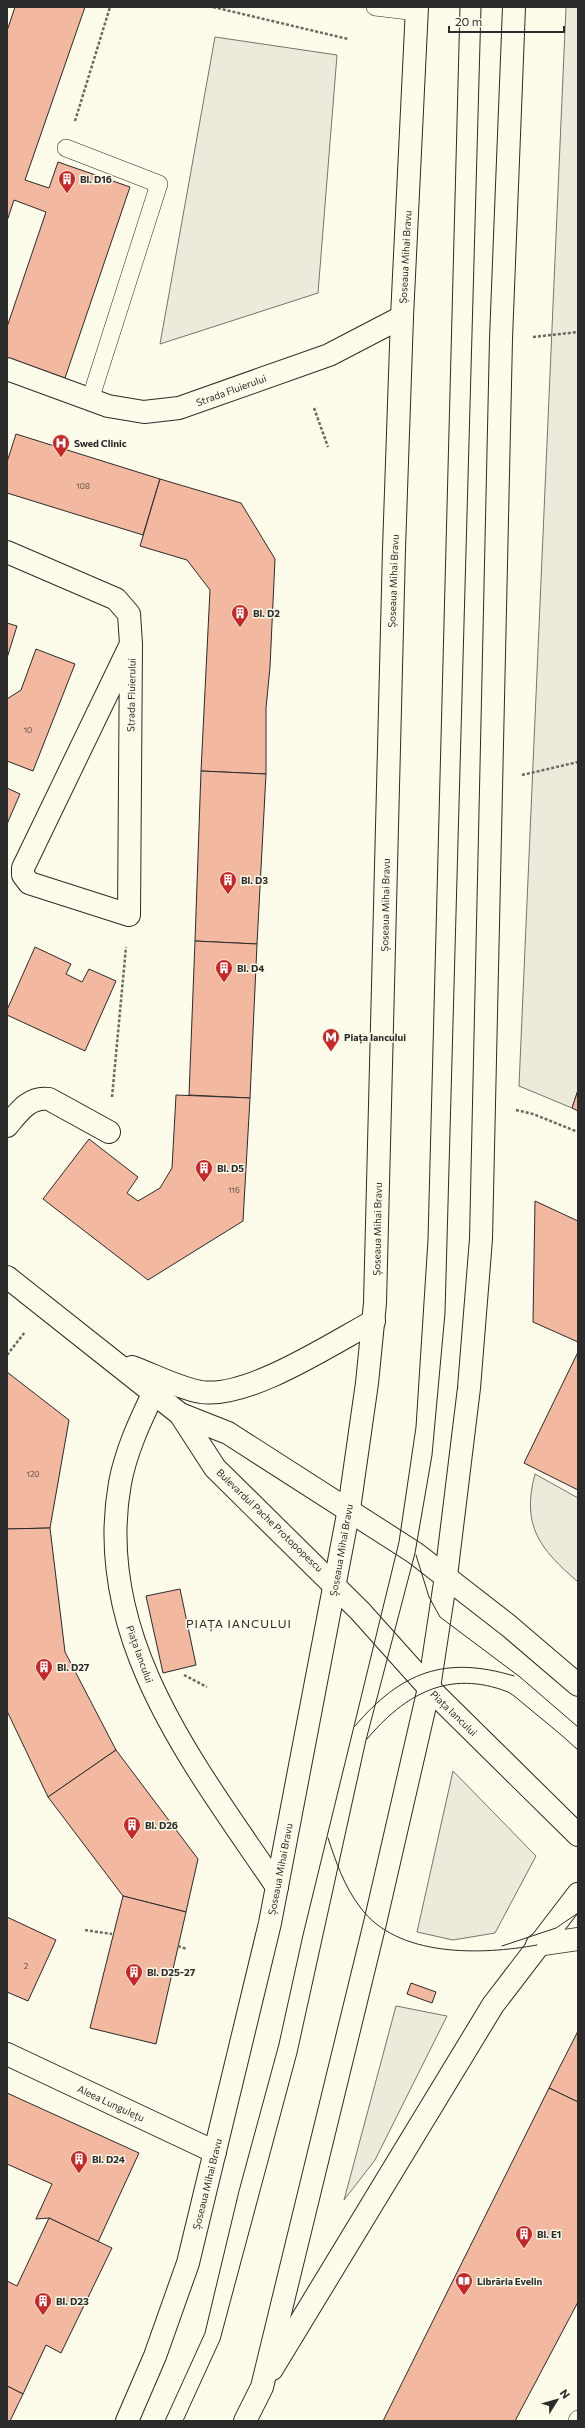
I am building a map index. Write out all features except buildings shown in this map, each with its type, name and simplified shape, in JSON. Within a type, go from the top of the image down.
[{"type":"main road","points":[[262,2387],[376,1923],[429,1688],[446,1576],[476,1318],[481,1239],[490,775],[501,339],[514,7]]},
{"type":"main road","name":"Șoseaua Mihai Bravu","points":[[126,2421],[173,2309],[188,2263],[277,1886],[349,1509],[374,1321],[394,549],[402,317],[417,10]]},
{"type":"main road","name":"Strada Fluierului","points":[[7,369],[108,406],[144,412],[179,408],[329,355],[402,317]]},
{"type":"main road","name":"Strada Fluierului","points":[[7,552],[116,599],[129,614],[131,644],[129,915]]},
{"type":"main road","points":[[129,915],[29,883],[23,876],[23,868],[131,644]]},
{"type":"main road","points":[[7,1126],[28,1104],[39,1098],[48,1100],[109,1132]]},
{"type":"main road","name":"Bulevardul Pache Protopopescu","points":[[7,1277],[180,1414],[215,1468],[335,1585]]},
{"type":"main road","points":[[107,1357],[193,1390],[222,1391],[252,1385],[374,1321]]},
{"type":"main road","name":"Piața Iancului","points":[[154,1392],[132,1442],[120,1483],[115,1534],[119,1587],[133,1641],[154,1692],[168,1719],[194,1762],[277,1886]]},
{"type":"main road","name":"Bulevardul Pache Protopopescu","points":[[180,1414],[228,1433],[349,1509]]},
{"type":"main road","points":[[349,1509],[446,1576],[578,1685]]},
{"type":"main road","name":"Piața Iancului","points":[[335,1585],[392,1644],[429,1688],[578,1836]]},
{"type":"main road","points":[[245,2421],[262,2387],[493,2005],[537,1945],[578,1894]]},
{"type":"main road","points":[[537,1945],[578,1939]]},
{"type":"main road","name":"Aleea Lungulețu","points":[[7,2054],[215,2152]]},
{"type":"lane","points":[[375,7],[417,10]]},
{"type":"lane","points":[[66,148],[159,184],[90,400]]},
{"type":"path","points":[[66,148],[110,7]]},
{"type":"path","points":[[213,7],[348,39]]},
{"type":"path","points":[[501,339],[578,332]]},
{"type":"path","points":[[314,408],[328,447]]},
{"type":"path","points":[[490,775],[530,775],[578,762]]},
{"type":"path","points":[[109,1132],[129,915]]},
{"type":"path","points":[[483,1107],[508,1108],[533,1114],[578,1132]]},
{"type":"path","points":[[7,1355],[29,1326]]},
{"type":"path","points":[[184,1675],[207,1688]]},
{"type":"path","points":[[85,1930],[112,1934]]},
{"type":"path","points":[[178,1946],[187,1949]]},
{"type":"shaded area","points":[[566,7],[578,7],[578,1090],[572,1108],[519,1086]]},
{"type":"shaded area","points":[[215,37],[337,55],[318,293],[160,344]]},
{"type":"shaded area","points":[[535,1474],[578,1498],[578,1582],[553,1559],[537,1535],[532,1522],[530,1508],[531,1492]]},
{"type":"shaded area","points":[[453,1771],[536,1856],[495,1933],[453,1940],[417,1932]]},
{"type":"shaded area","points":[[396,2006],[447,2016],[375,2160],[344,2200]]},
{"type":"tram line","points":[[165,2421],[205,2333],[239,2191],[279,2044],[303,1935],[399,1542],[416,1427],[428,1240],[460,7]]},
{"type":"tram line","points":[[183,2421],[220,2340],[297,2053],[366,1740],[415,1553],[432,1455],[445,1313],[481,7]]},
{"type":"tram line","points":[[416,1555],[429,1597],[440,1617],[520,1677],[578,1727]]},
{"type":"tram line","points":[[355,1726],[372,1707],[390,1692],[407,1681],[426,1673],[445,1668],[467,1667],[514,1676]]},
{"type":"tram line","points":[[367,1739],[397,1709],[413,1698],[430,1690],[447,1685],[466,1683],[487,1686],[510,1693],[578,1750]]},
{"type":"tram line","points":[[328,1838],[341,1874],[354,1899],[376,1924],[396,1936],[418,1944],[442,1949],[467,1951],[537,1945]]},
{"type":"tram line","points":[[502,1946],[556,1928],[578,1913]]},
{"type":"place","name":"Bl. D16","points":[[67,194]]},
{"type":"place","name":"Swed Clinic","points":[[61,458]]},
{"type":"place","name":"Bl. D2","points":[[240,628]]},
{"type":"place","name":"Bl. D3","points":[[228,895]]},
{"type":"place","name":"Bl. D4","points":[[224,983]]},
{"type":"place","name":"Piața Iancului","points":[[331,1052]]},
{"type":"place","name":"Bl. D5","points":[[204,1183]]},
{"type":"place","name":"Bl. D27","points":[[44,1682]]},
{"type":"place","name":"Bl. D26","points":[[132,1840]]},
{"type":"place","name":"Bl. D25-27","points":[[134,1987]]},
{"type":"place","name":"Bl. D24","points":[[79,2174]]},
{"type":"place","name":"Bl. E1","points":[[524,2249]]},
{"type":"place","name":"Librăria Evelin","points":[[464,2296]]},
{"type":"place","name":"Bl. D23","points":[[43,2316]]},
{"type":"district","name":"PIAȚA IANCULUI","points":[[239,1623]]}]
